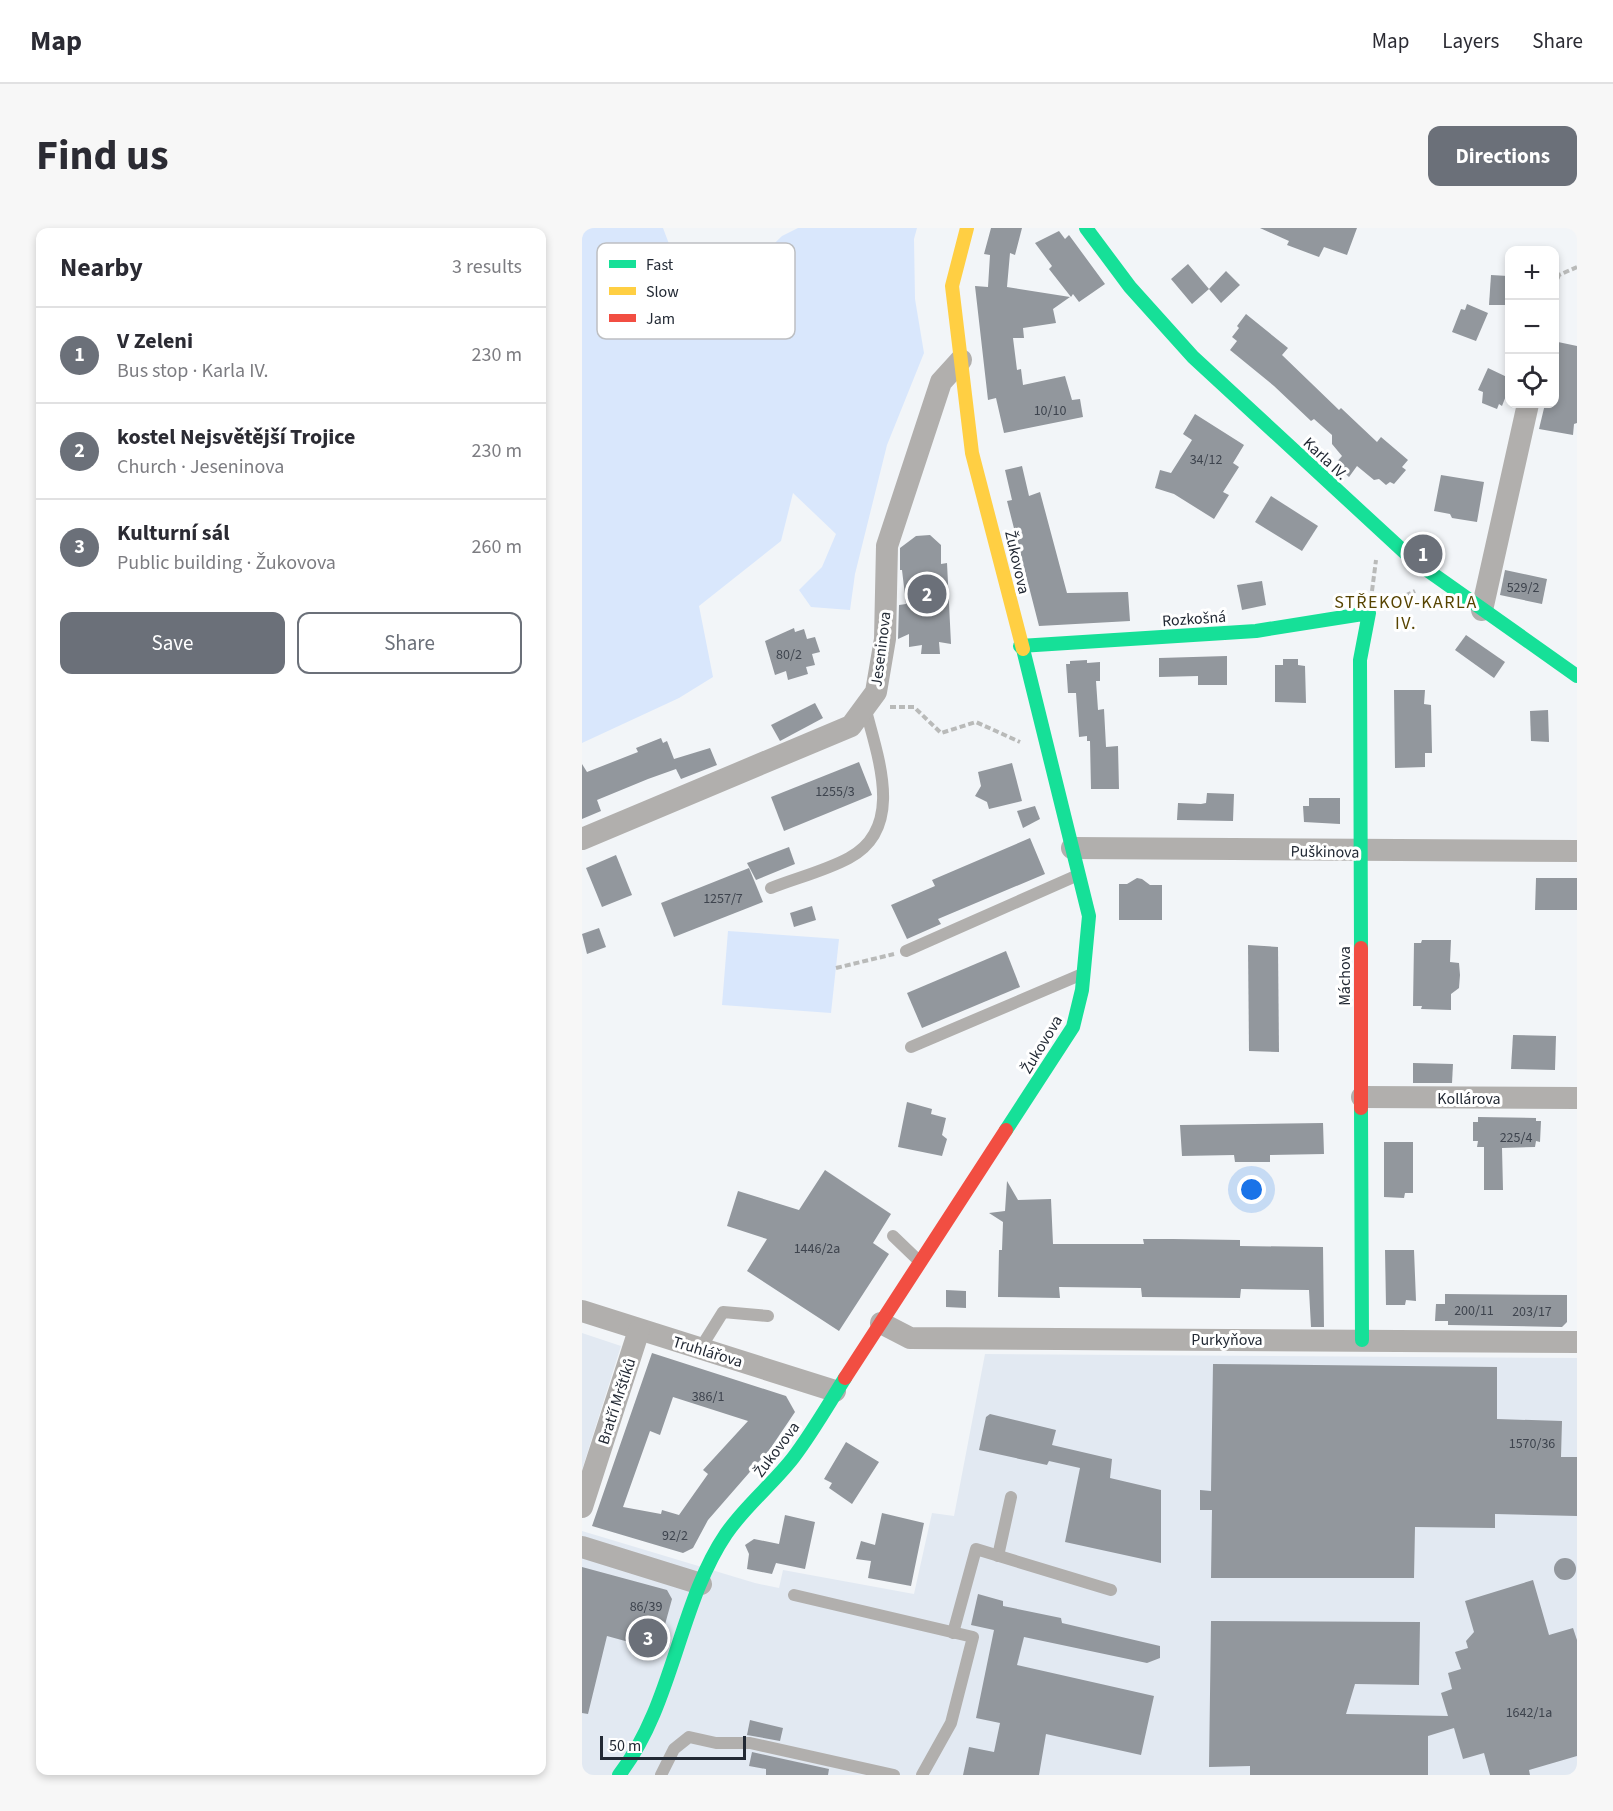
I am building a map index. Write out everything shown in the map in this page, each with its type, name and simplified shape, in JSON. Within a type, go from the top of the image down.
[{"type":"street","name":"Žukovova","points":[[619,1775],[634,1756],[673,1666],[701,1584],[726,1534],[793,1458],[1073,1027],[1084,974],[1089,916],[1020,646],[995,535],[972,453],[952,286],[967,228]]},
{"type":"street","name":"Karla IV.","points":[[1086,228],[1130,287],[1193,357],[1413,560],[1577,676]]},
{"type":"street","name":"Jeseninova","points":[[582,839],[851,726],[876,692],[885,639],[887,546],[941,382],[961,360]]},
{"type":"street","points":[[1482,610],[1527,408]]},
{"type":"street","name":"Rozkošná","points":[[1020,646],[1256,631],[1369,613]]},
{"type":"street","name":"Máchova","points":[[1362,1340],[1359,660],[1369,613]]},
{"type":"street","name":"Puškinova","points":[[1072,848],[1360,852],[1577,851]]},
{"type":"street","name":"Kollárova","points":[[1362,1097],[1577,1098]]},
{"type":"street","name":"Truhlářova","points":[[582,1311],[835,1391]]},
{"type":"street","name":"Purkyňova","points":[[881,1323],[910,1338],[1577,1342]]},
{"type":"street","name":"Bratří Mrštíků","points":[[582,1507],[639,1330]]},
{"type":"street","points":[[582,1547],[701,1584]]},
{"type":"lane","points":[[771,888],[850,858],[872,841],[884,808],[882,778],[865,707]]},
{"type":"lane","points":[[906,951],[1079,874]]},
{"type":"lane","points":[[911,1047],[1084,974]]},
{"type":"lane","points":[[893,1236],[920,1262]]},
{"type":"lane","points":[[700,1349],[723,1312],[768,1316]]},
{"type":"lane","points":[[998,1556],[1011,1497]]},
{"type":"lane","points":[[953,1633],[976,1549],[1111,1590]]},
{"type":"lane","points":[[794,1595],[973,1637],[951,1723],[922,1775]]},
{"type":"lane","points":[[661,1775],[674,1749],[690,1737],[716,1743],[750,1743],[894,1775]]},
{"type":"path","points":[[1559,275],[1577,267]]},
{"type":"path","points":[[1369,613],[1377,554]]},
{"type":"path","points":[[914,707],[941,733],[976,722],[1048,754]]},
{"type":"path","points":[[836,968],[906,951]]},
{"type":"shaded area","points":[[582,228],[663,228],[669,243],[597,243],[597,339],[795,339],[795,243],[775,243],[782,236],[798,228],[917,228],[914,239],[915,299],[924,353],[887,445],[855,574],[850,610],[811,607],[799,590],[822,567],[836,534],[793,493],[781,541],[699,606],[713,677],[679,698],[582,743]]},
{"type":"shaded area","points":[[728,931],[839,939],[831,1013],[722,1005]]},
{"type":"shaded area","points":[[582,1333],[621,1346],[582,1470]]},
{"type":"shaded area","points":[[985,1354],[1577,1358],[1577,1775],[582,1775],[582,1531],[755,1583],[779,1588],[783,1570],[914,1594],[932,1513],[954,1516]]},
{"type":"building","points":[[991,228],[1022,228],[1015,255],[1010,253],[1007,287],[1070,297],[1053,309],[1056,323],[1023,328],[1024,338],[1013,338],[1017,370],[1021,369],[1023,385],[1065,376],[1072,400],[1080,399],[1083,417],[1004,433],[996,398],[988,400],[975,286],[988,287],[990,255],[984,254]]},
{"type":"building","points":[[1260,228],[1357,228],[1347,255],[1324,247],[1319,257],[1287,245],[1289,241]]},
{"type":"building","points":[[1059,231],[1065,239],[1069,235],[1105,284],[1079,302],[1073,294],[1071,297],[1049,269],[1052,266],[1035,243]]},
{"type":"building","points":[[1188,264],[1209,289],[1192,304],[1171,279]]},
{"type":"building","points":[[1226,271],[1240,285],[1221,303],[1209,289]]},
{"type":"building","points":[[1491,275],[1505,276],[1505,305],[1489,305]]},
{"type":"building","points":[[1467,304],[1488,313],[1476,341],[1452,332],[1461,309],[1465,310]]},
{"type":"building","points":[[1246,314],[1288,348],[1282,355],[1339,410],[1341,408],[1377,442],[1381,437],[1408,460],[1402,467],[1406,470],[1394,484],[1390,482],[1386,485],[1379,479],[1374,480],[1357,466],[1349,477],[1335,464],[1342,456],[1332,444],[1332,435],[1314,419],[1311,421],[1274,386],[1230,350],[1237,341],[1232,337]]},
{"type":"building","points":[[1559,342],[1577,346],[1577,423],[1574,424],[1573,435],[1539,429],[1544,408],[1559,408]]},
{"type":"building","points":[[1488,368],[1505,376],[1505,398],[1502,406],[1499,404],[1497,409],[1482,403],[1483,392],[1478,390]]},
{"type":"building","points":[[1195,414],[1244,445],[1233,463],[1239,467],[1223,492],[1229,495],[1214,519],[1174,494],[1155,488],[1160,470],[1171,473],[1192,440],[1183,434]]},
{"type":"building","points":[[1022,466],[1029,496],[1040,492],[1067,593],[1128,592],[1130,621],[1039,626],[1007,501],[1012,500],[1005,470]]},
{"type":"building","points":[[1441,475],[1484,482],[1477,522],[1452,518],[1450,514],[1434,511]]},
{"type":"building","points":[[1271,496],[1318,526],[1302,551],[1255,522]]},
{"type":"building","points":[[930,535],[941,545],[941,564],[947,563],[951,644],[939,642],[940,654],[921,654],[922,645],[909,647],[909,634],[898,639],[899,605],[906,604],[902,570],[900,570],[900,548],[916,536]]},
{"type":"building","points":[[1505,570],[1547,579],[1542,604],[1500,595]]},
{"type":"building","points":[[1262,581],[1266,605],[1242,610],[1237,585]]},
{"type":"building","points":[[794,628],[795,632],[804,629],[807,639],[815,637],[820,652],[812,654],[815,665],[806,667],[808,674],[788,680],[786,671],[775,675],[765,641]]},
{"type":"building","points":[[1466,635],[1505,662],[1494,678],[1455,650]]},
{"type":"building","points":[[1227,656],[1227,685],[1198,685],[1198,676],[1159,677],[1159,658]]},
{"type":"building","points":[[1283,659],[1298,659],[1298,665],[1305,666],[1306,703],[1275,702],[1275,665],[1283,665]]},
{"type":"building","points":[[1087,660],[1087,663],[1100,662],[1100,681],[1096,681],[1098,710],[1104,709],[1106,747],[1118,746],[1119,789],[1091,789],[1090,741],[1087,741],[1087,736],[1079,737],[1076,693],[1068,693],[1066,664],[1070,664],[1070,661]]},
{"type":"building","points":[[1394,690],[1425,690],[1424,704],[1431,705],[1432,753],[1425,753],[1425,767],[1395,768]]},
{"type":"building","points":[[815,703],[823,718],[780,741],[771,725]]},
{"type":"building","points":[[1548,710],[1549,742],[1531,741],[1530,711]]},
{"type":"building","points":[[661,738],[663,743],[667,741],[674,759],[710,748],[717,765],[681,779],[676,769],[648,779],[597,800],[601,811],[582,819],[582,764],[587,772],[638,752],[636,748]]},
{"type":"building","points":[[859,762],[872,795],[784,831],[771,797]]},
{"type":"building","points":[[1012,763],[1022,801],[989,809],[987,802],[975,796],[981,786],[978,772]]},
{"type":"building","points":[[1207,793],[1234,794],[1233,821],[1177,820],[1178,803],[1206,803]]},
{"type":"building","points":[[1309,798],[1340,798],[1340,824],[1304,822],[1303,806],[1309,806]]},
{"type":"building","points":[[1035,806],[1040,819],[1023,828],[1017,811]]},
{"type":"building","points":[[1030,838],[1045,874],[938,919],[941,924],[907,939],[891,905],[935,886],[932,880]]},
{"type":"building","points":[[789,847],[795,864],[756,880],[747,863]]},
{"type":"building","points":[[616,855],[632,895],[602,907],[586,868]]},
{"type":"building","points":[[749,868],[763,902],[674,937],[661,903]]},
{"type":"building","points":[[1137,878],[1150,885],[1162,885],[1162,920],[1119,920],[1119,884],[1127,884]]},
{"type":"building","points":[[1536,878],[1577,878],[1577,910],[1535,910]]},
{"type":"building","points":[[812,906],[816,920],[794,927],[790,913]]},
{"type":"building","points":[[599,928],[606,947],[587,954],[582,934]]},
{"type":"building","points":[[1422,940],[1451,940],[1450,962],[1459,963],[1460,975],[1459,988],[1451,994],[1451,1010],[1421,1009],[1422,1006],[1413,1006],[1414,943],[1421,943]]},
{"type":"building","points":[[1248,945],[1278,947],[1279,1052],[1249,1051]]},
{"type":"building","points":[[1006,951],[1020,987],[922,1028],[907,993]]},
{"type":"building","points":[[1513,1035],[1556,1036],[1555,1070],[1511,1069]]},
{"type":"building","points":[[1413,1063],[1453,1064],[1452,1083],[1413,1083]]},
{"type":"building","points":[[907,1102],[932,1109],[931,1114],[946,1118],[942,1135],[947,1139],[942,1156],[898,1147]]},
{"type":"building","points":[[1478,1117],[1536,1118],[1536,1121],[1541,1121],[1540,1142],[1536,1141],[1535,1147],[1502,1148],[1503,1190],[1484,1190],[1484,1147],[1477,1147],[1478,1141],[1473,1141],[1473,1122],[1478,1122]]},
{"type":"building","points":[[1323,1123],[1324,1154],[1270,1155],[1270,1162],[1235,1162],[1234,1155],[1182,1156],[1180,1125]]},
{"type":"building","points":[[1384,1142],[1413,1142],[1413,1193],[1405,1193],[1404,1198],[1384,1197]]},
{"type":"building","points":[[825,1170],[891,1214],[873,1243],[889,1254],[839,1331],[747,1271],[767,1239],[727,1226],[738,1191],[799,1210]]},
{"type":"building","points":[[1007,1181],[1018,1200],[1051,1199],[1053,1244],[1144,1244],[1143,1239],[1173,1239],[1240,1240],[1240,1246],[1323,1247],[1324,1327],[1311,1327],[1309,1290],[1241,1289],[1240,1298],[1142,1297],[1141,1288],[1059,1287],[1060,1298],[998,1297],[999,1250],[1002,1250],[1003,1222],[989,1213],[1005,1211]]},
{"type":"building","points":[[1385,1250],[1414,1250],[1416,1301],[1406,1300],[1405,1305],[1386,1305]]},
{"type":"building","points":[[946,1290],[966,1291],[966,1308],[946,1307]]},
{"type":"building","points":[[1445,1294],[1567,1295],[1567,1322],[1562,1327],[1448,1325],[1448,1321],[1435,1321],[1436,1304],[1445,1304]]},
{"type":"building","points":[[652,1353],[786,1396],[795,1412],[770,1449],[708,1520],[693,1548],[683,1553],[592,1526]],"holes":[[[673,1397],[748,1421],[703,1470],[708,1474],[679,1515],[662,1510],[661,1514],[623,1507],[650,1431],[660,1435]]]},
{"type":"building","points":[[1213,1364],[1497,1367],[1497,1419],[1562,1421],[1561,1457],[1577,1457],[1577,1516],[1495,1514],[1495,1528],[1415,1527],[1414,1578],[1211,1578],[1212,1510],[1200,1510],[1200,1490],[1211,1491]]},
{"type":"building","points":[[990,1414],[1056,1430],[1052,1445],[1112,1459],[1110,1478],[1161,1490],[1161,1563],[1065,1542],[1080,1468],[1049,1461],[1047,1465],[979,1450],[986,1417]]},
{"type":"building","points":[[846,1442],[879,1462],[852,1504],[829,1488],[832,1483],[824,1479]]},
{"type":"building","points":[[882,1513],[924,1523],[911,1586],[868,1578],[871,1561],[856,1559],[861,1541],[875,1545]]},
{"type":"building","points":[[785,1515],[815,1522],[805,1569],[776,1563],[772,1574],[747,1569],[749,1554],[745,1545],[754,1539],[779,1544]]},
{"type":"building","points":[[1565,1558],[1573,1561],[1576,1569],[1573,1577],[1565,1580],[1557,1577],[1554,1569],[1557,1561]]},
{"type":"building","points":[[582,1567],[667,1590],[672,1599],[658,1650],[607,1636],[588,1714],[582,1713]]},
{"type":"building","points":[[1533,1580],[1549,1635],[1573,1628],[1577,1640],[1577,1756],[1529,1770],[1530,1775],[1490,1775],[1484,1753],[1463,1759],[1454,1728],[1428,1736],[1428,1775],[1250,1775],[1250,1766],[1209,1767],[1211,1621],[1420,1622],[1419,1685],[1355,1684],[1346,1714],[1448,1716],[1441,1693],[1452,1689],[1448,1673],[1461,1669],[1455,1652],[1468,1648],[1466,1641],[1474,1632],[1465,1601]]},
{"type":"building","points":[[978,1594],[1003,1601],[1003,1606],[1061,1618],[1062,1623],[1160,1646],[1160,1658],[1147,1663],[1024,1637],[1017,1665],[1154,1696],[1141,1755],[1046,1734],[1039,1775],[963,1775],[969,1747],[994,1752],[1000,1723],[976,1718],[994,1630],[971,1625]]},
{"type":"building","points":[[750,1720],[783,1728],[780,1741],[747,1735]]},
{"type":"building","points":[[752,1752],[829,1769],[828,1775],[766,1775],[766,1769],[749,1766]]},
{"type":"traffic: fast","points":[[1086,228],[1130,287],[1193,357],[1413,560],[1577,676]]},
{"type":"traffic: fast","points":[[1020,646],[1256,631],[1369,613],[1360,660],[1361,948]]},
{"type":"traffic: fast","points":[[1006,1130],[1073,1027],[1082,990],[1089,916],[1023,649]]},
{"type":"traffic: fast","points":[[1361,1108],[1362,1340]]},
{"type":"traffic: fast","points":[[619,1775],[637,1748],[652,1718],[710,1561],[733,1524],[793,1458],[845,1378]]},
{"type":"traffic: slow","points":[[967,228],[952,286],[972,453],[1023,649]]},
{"type":"traffic: jam","points":[[1361,948],[1361,1108]]},
{"type":"traffic: jam","points":[[845,1378],[1006,1130]]},
{"type":"place","name":"V Zeleni","points":[[1423,554]]},
{"type":"place","name":"kostel Nejsvětější Trojice","points":[[927,594]]},
{"type":"place","name":"Kulturní sál","points":[[648,1638]]},
{"type":"district","name":"STŘEKOV-KARLA IV.","points":[[1406,612]]}]
